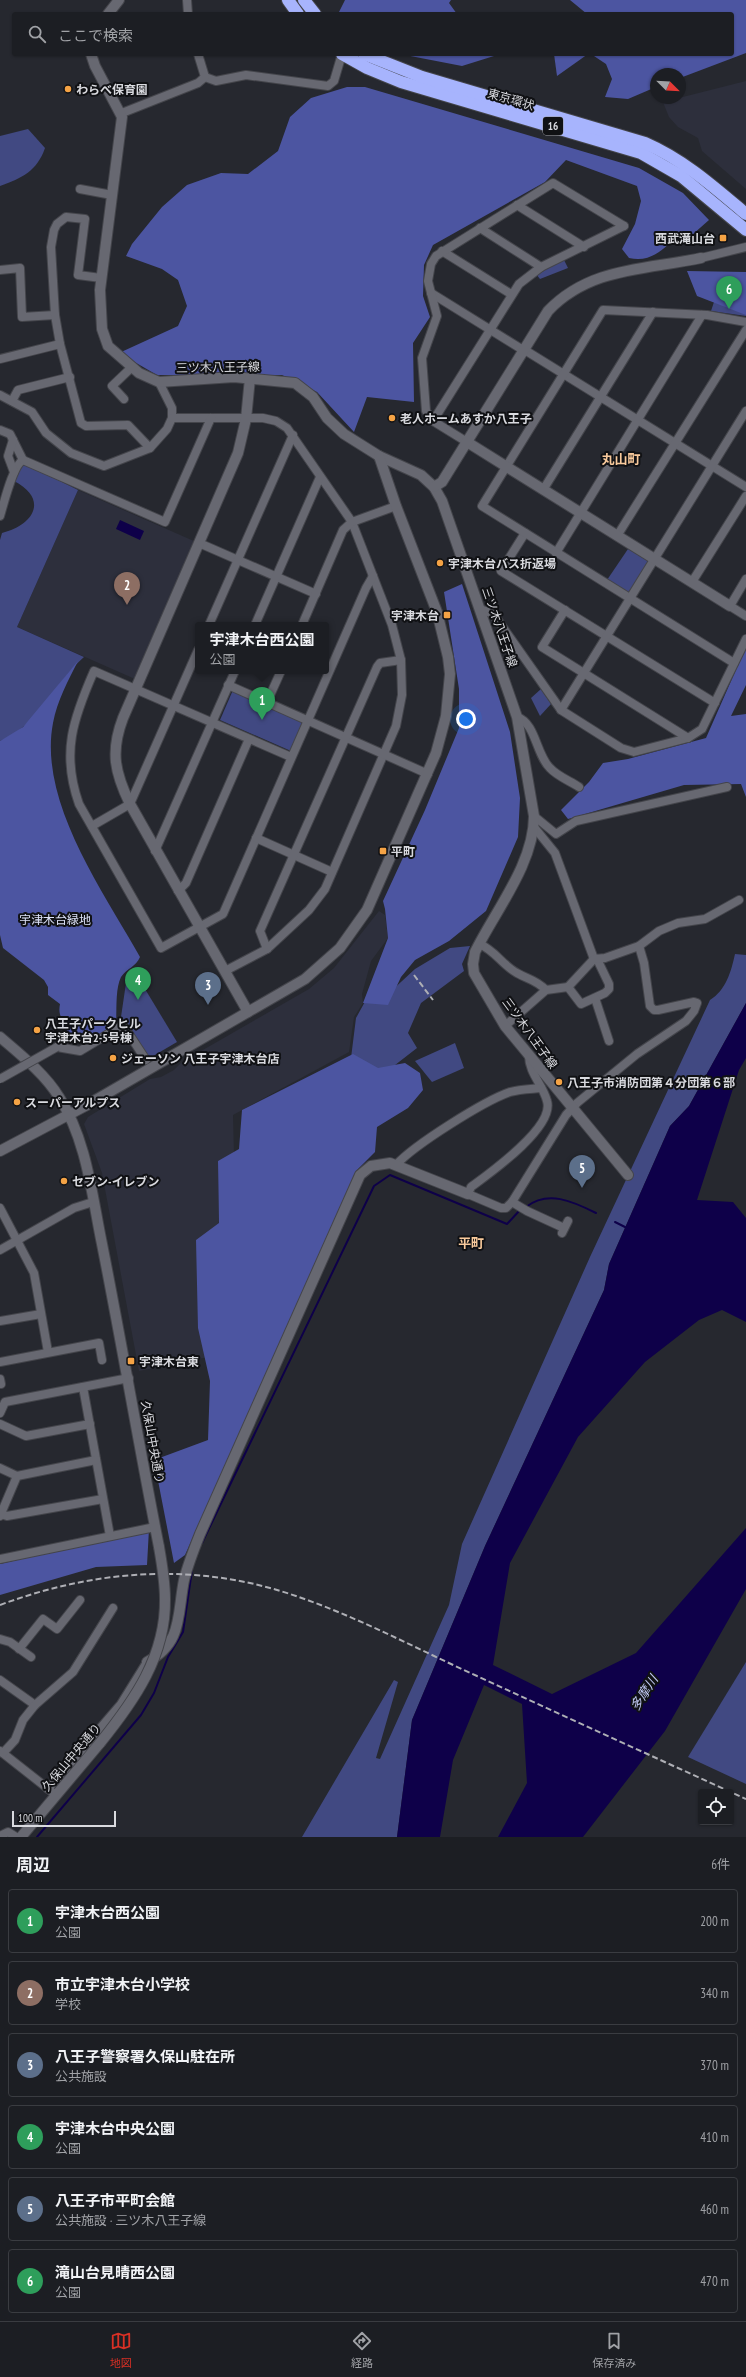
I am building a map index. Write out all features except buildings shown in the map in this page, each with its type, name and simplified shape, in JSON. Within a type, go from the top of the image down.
[{"type":"highway","points":[[288,0],[297,12]]},
{"type":"highway","points":[[304,0],[313,12]]},
{"type":"highway","name":"東京環状","points":[[346,56],[367,68],[401,82],[641,153],[681,176],[746,230]]},
{"type":"highway","name":"東京環状","points":[[369,56],[422,77],[645,143],[666,152],[697,172],[746,214]]},
{"type":"street","points":[[110,12],[119,0]]},
{"type":"street","points":[[187,0],[188,12]]},
{"type":"street","points":[[92,56],[95,66],[122,113],[198,84],[206,77]]},
{"type":"street","points":[[199,56],[206,77],[216,81],[246,75],[328,86],[334,81],[341,56]]},
{"type":"street","name":"三ツ木八王子線","points":[[122,113],[101,278],[100,312],[104,338],[113,352],[149,379],[159,382],[250,378],[287,381],[302,387],[313,397],[328,418],[344,434],[379,456],[421,475],[434,487],[442,501],[517,716],[534,816],[534,827],[528,849],[513,884],[479,944],[473,964],[474,973],[505,1026],[628,1175]]},
{"type":"street","points":[[433,421],[489,329],[519,284],[541,267],[624,226],[556,183],[548,185],[436,256],[429,272],[428,281],[437,316],[422,358],[426,411],[433,421],[746,616]]},
{"type":"street","points":[[80,189],[112,196]]},
{"type":"street","points":[[517,205],[584,247]]},
{"type":"street","points":[[101,278],[78,275],[85,219],[66,217],[57,224],[54,230],[51,247],[55,315],[60,344],[81,423],[86,426],[128,425],[150,448]]},
{"type":"street","points":[[480,228],[541,267]]},
{"type":"street","points":[[434,487],[442,482],[526,351],[548,311],[567,293],[578,286],[607,276],[702,258],[746,247]]},
{"type":"street","points":[[442,251],[511,294]]},
{"type":"street","points":[[0,270],[20,268],[22,317],[55,315]]},
{"type":"street","points":[[431,293],[601,397],[637,421],[676,442],[711,467],[746,487]]},
{"type":"street","points":[[734,663],[482,506],[562,374],[603,310],[702,315],[746,322]]},
{"type":"street","points":[[543,490],[653,312]]},
{"type":"street","points":[[556,553],[702,315]]},
{"type":"street","points":[[618,536],[746,330]]},
{"type":"street","points":[[0,360],[60,344]]},
{"type":"street","points":[[124,400],[112,386],[132,367]]},
{"type":"street","points":[[12,400],[18,390],[70,377]]},
{"type":"street","points":[[248,1012],[155,851],[130,804],[118,777],[116,744],[118,730],[231,471],[242,440],[246,419],[250,378]]},
{"type":"street","points":[[0,395],[12,400],[32,412],[46,433],[71,453],[104,466],[150,448],[167,429],[172,418],[172,408],[159,382]]},
{"type":"street","points":[[562,710],[746,411]]},
{"type":"street","points":[[172,418],[263,418],[276,421],[293,435],[320,477],[352,522],[395,634],[401,660],[402,695],[396,726],[325,889],[309,910],[267,949],[225,970]]},
{"type":"street","points":[[0,430],[10,434],[23,460],[165,522],[211,418]]},
{"type":"street","points":[[210,622],[293,435]]},
{"type":"street","points":[[13,440],[8,456],[14,472]]},
{"type":"street","points":[[0,1151],[68,1114],[87,1106],[305,979],[331,958],[350,936],[373,899],[428,774],[439,745],[446,716],[450,674],[448,657],[437,612],[396,506],[379,456]]},
{"type":"street","points":[[0,516],[14,472],[23,460]]},
{"type":"street","points":[[256,622],[320,477]]},
{"type":"street","points":[[692,582],[746,496]]},
{"type":"street","points":[[303,622],[341,532],[352,522],[396,506]]},
{"type":"street","points":[[525,533],[501,571],[715,703]]},
{"type":"street","points":[[199,543],[316,594]]},
{"type":"street","points":[[329,672],[366,588],[374,576]]},
{"type":"street","points":[[730,606],[746,579]]},
{"type":"street","points":[[480,609],[491,613],[497,619],[562,710],[617,746],[630,751],[642,751],[688,738],[698,733],[705,725],[746,639]]},
{"type":"street","points":[[565,610],[542,647],[688,738]]},
{"type":"street","points":[[92,826],[130,804],[195,657]]},
{"type":"street","points":[[267,949],[260,931],[380,663],[401,660]]},
{"type":"street","points":[[291,757],[211,723],[136,688],[94,671],[80,702],[72,726],[69,760],[75,792],[92,826],[161,948],[223,914],[328,674]]},
{"type":"street","points":[[155,851],[233,674]]},
{"type":"street","points":[[267,702],[280,674]]},
{"type":"street","points":[[228,685],[428,774]]},
{"type":"street","points":[[517,716],[527,722],[540,754],[550,769],[579,787]]},
{"type":"street","points":[[178,891],[186,883],[249,739]]},
{"type":"street","points":[[534,816],[556,834],[576,821],[728,787]]},
{"type":"street","points":[[534,827],[555,853],[595,959],[609,989],[595,998],[581,1004],[568,987]]},
{"type":"street","points":[[256,838],[332,872]]},
{"type":"street","points":[[505,1026],[546,990],[568,987],[595,959],[639,946],[659,931],[678,923],[705,919],[739,900]]},
{"type":"street","points":[[479,944],[491,950],[517,973],[534,979],[546,990]]},
{"type":"street","points":[[48,1789],[121,1704],[147,1662],[160,1655],[175,1634],[184,1578],[200,1534],[357,1180],[371,1166],[384,1163],[396,1165],[501,1208],[506,1208],[514,1203],[572,1108],[637,1054],[686,1021],[696,1007],[697,1003],[694,1002],[654,1010],[650,1006],[644,963],[639,946]]},
{"type":"street","points":[[595,998],[609,1041]]},
{"type":"street","points":[[0,1079],[57,1047],[80,1051],[123,1025],[146,1060]]},
{"type":"street","name":"久保山中央通り","points":[[0,1037],[47,1080],[68,1114],[84,1161],[129,1378],[159,1547],[165,1599],[162,1632],[157,1650],[150,1670],[134,1700],[21,1837]]},
{"type":"street","points":[[468,1194],[471,1187],[528,1140],[543,1123],[548,1105],[529,1063],[529,1056]]},
{"type":"street","points":[[396,1165],[414,1150],[472,1112],[505,1094],[515,1091],[541,1088]]},
{"type":"street","points":[[0,1250],[74,1208],[93,1202]]},
{"type":"street","points":[[514,1203],[526,1211],[565,1227]]},
{"type":"street","points":[[0,1208],[34,1273],[48,1352]]},
{"type":"street","points":[[0,1321],[41,1314]]},
{"type":"street","points":[[0,1362],[99,1342],[102,1360]]},
{"type":"street","points":[[0,1413],[5,1402],[129,1378]]},
{"type":"street","points":[[83,1387],[110,1536]]},
{"type":"street","points":[[0,1424],[26,1436],[90,1424]]},
{"type":"street","points":[[0,1468],[17,1476],[96,1460]]},
{"type":"street","points":[[17,1476],[0,1515],[7,1516],[103,1499]]},
{"type":"street","points":[[0,1559],[155,1528]]},
{"type":"street","points":[[19,1649],[43,1619],[57,1629],[80,1600]]},
{"type":"street","points":[[56,1795],[2,1752],[15,1740],[23,1720],[35,1704],[73,1672],[113,1608]]},
{"type":"street","points":[[0,1639],[10,1642],[31,1658]]},
{"type":"street","points":[[0,1680],[35,1704]]},
{"type":"street","points":[[0,1836],[8,1832],[16,1837]]},
{"type":"shaded area","points":[[746,81],[746,189],[702,151],[698,138],[678,127],[669,117],[664,104],[686,104],[686,96]]},
{"type":"shaded area","points":[[28,129],[45,148],[42,156],[38,163],[28,173],[0,186],[0,136]]},
{"type":"shaded area","points":[[564,260],[568,268],[540,279],[536,274]]},
{"type":"shaded area","points":[[715,299],[746,307],[746,316],[711,311]]},
{"type":"shaded area","points":[[24,463],[78,490],[17,627],[84,657],[25,725],[0,741],[0,540],[2,533],[22,524],[29,518],[33,511],[34,503],[31,496],[25,488],[14,481],[21,464]]},
{"type":"shaded area","points":[[78,490],[196,542],[135,679],[17,627]]},
{"type":"shaded area","points":[[628,549],[650,562],[632,595],[607,580]]},
{"type":"shaded area","points":[[541,689],[551,704],[540,716],[531,698]]},
{"type":"shaded area","points":[[233,690],[305,721],[291,751],[220,720]]},
{"type":"shaded area","points":[[379,911],[385,915],[388,938],[371,961],[362,994],[363,1003],[354,1017],[349,1052],[233,1115],[234,1155],[218,1161],[219,1223],[213,1356],[139,1371],[102,1173],[84,1124],[88,1117],[150,1079],[161,1077],[174,1070],[182,1062],[309,989],[334,968]]},
{"type":"shaded area","points":[[470,946],[462,964],[464,971],[421,1003],[408,1033],[417,1048],[377,1079],[351,1058],[356,1018],[367,998],[388,994],[415,969],[450,948]]},
{"type":"shaded area","points":[[735,954],[746,955],[746,1003],[689,1106],[670,1126],[609,1264],[604,1290],[485,1546],[412,1720],[397,1837],[302,1837],[394,1680],[398,1682],[376,1758],[380,1759],[449,1605],[462,1544],[590,1257],[710,1000],[716,996],[727,980]]},
{"type":"shaded area","points":[[136,974],[177,1042],[148,1059],[121,1017],[126,983]]},
{"type":"shaded area","points":[[455,1043],[464,1068],[432,1082],[415,1061]]},
{"type":"shaded area","points":[[746,1662],[746,1784],[688,1757]]},
{"type":"green space","points":[[345,0],[451,0],[449,3],[456,12],[339,12]]},
{"type":"green space","points":[[570,0],[746,0],[746,53],[686,76],[686,68],[650,68],[650,90],[628,99],[605,97],[612,79],[606,64],[594,56],[734,56],[734,12],[585,12]]},
{"type":"green space","points":[[410,56],[494,56],[462,66]]},
{"type":"green space","points":[[554,56],[585,56],[557,76]]},
{"type":"green space","points":[[347,87],[365,87],[639,168],[683,193],[709,220],[692,235],[677,236],[667,246],[650,257],[643,259],[629,258],[622,249],[635,224],[641,201],[637,186],[566,160],[545,182],[433,245],[424,265],[423,296],[430,317],[413,343],[414,402],[367,397],[354,432],[317,392],[282,375],[157,375],[119,353],[178,326],[187,306],[178,280],[162,269],[126,256],[132,244],[162,207],[187,185],[221,173],[248,174],[278,151],[290,117],[311,98]]},
{"type":"green space","points":[[687,271],[746,272],[746,315],[697,296]]},
{"type":"green space","points":[[462,584],[510,732],[520,798],[518,837],[486,911],[449,941],[415,960],[401,977],[388,1005],[363,1003],[388,938],[383,901],[425,810],[459,728],[459,689],[444,592]]},
{"type":"green space","points":[[746,647],[746,685],[731,716],[746,714],[746,797],[741,784],[684,785],[568,819],[561,810],[589,782],[603,763],[628,759],[706,738]]},
{"type":"green space","name":"宇津木台緑地","points":[[78,661],[60,699],[53,723],[51,753],[55,784],[64,815],[77,845],[140,957],[136,963],[123,974],[119,982],[116,1024],[88,1041],[72,1037],[66,1029],[69,1025],[64,1021],[59,1011],[60,1004],[48,995],[48,987],[44,980],[3,948],[0,935],[0,741],[23,727]]},
{"type":"green space","points":[[353,1054],[378,1068],[405,1063],[420,1073],[423,1090],[408,1108],[377,1127],[375,1152],[356,1171],[185,1555],[174,1563],[154,1460],[208,1440],[210,1381],[198,1328],[196,1240],[219,1223],[218,1161],[239,1149],[242,1110]]},
{"type":"green space","points":[[149,1529],[147,1565],[96,1567],[0,1595],[0,1564]]},
{"type":"water","points":[[120,520],[144,531],[140,540],[116,529]]},
{"type":"water","name":"多摩川","points":[[746,1003],[746,1058],[739,1070],[697,1200],[733,1202],[746,1218],[746,1322],[722,1310],[699,1320],[645,1362],[578,1437],[510,1563],[493,1665],[552,1694],[636,1653],[746,1528],[746,1589],[665,1731],[583,1837],[498,1837],[527,1783],[522,1704],[484,1685],[453,1760],[440,1837],[397,1837],[412,1720],[485,1546],[604,1290],[609,1264],[670,1126],[689,1106]]},
{"type":"waterway","points":[[202,1543],[374,1186],[390,1175],[507,1224],[520,1210]]},
{"type":"waterway","points":[[526,1207],[534,1202],[551,1198],[569,1201],[596,1213]]},
{"type":"waterway","points":[[615,1222],[625,1227]]},
{"type":"waterway","points":[[37,1837],[141,1715],[154,1693],[168,1657],[183,1632],[192,1570]]},
{"type":"railway","points":[[414,975],[433,1000]]},
{"type":"railway","points":[[0,1605],[35,1593],[71,1584],[144,1574],[180,1574],[217,1577],[254,1584],[314,1602],[361,1622],[746,1799]]},
{"type":"place","name":"わらべ保育園","points":[[68,89]]},
{"type":"place","name":"西武滝山台","points":[[723,238]]},
{"type":"place","name":"滝山台見晴西公園","points":[[729,309]]},
{"type":"place","name":"老人ホームあすか八王子","points":[[392,418]]},
{"type":"place","name":"宇津木台バス折返場","points":[[440,563]]},
{"type":"place","name":"市立宇津木台小学校","points":[[127,605]]},
{"type":"place","name":"宇津木台","points":[[447,615]]},
{"type":"place","name":"宇津木台西公園","points":[[262,720]]},
{"type":"place","name":"平町","points":[[383,851]]},
{"type":"place","name":"宇津木台中央公園","points":[[138,1000]]},
{"type":"place","name":"八王子警察署久保山駐在所","points":[[208,1005]]},
{"type":"place","name":"八王子パークヒル 宇津木台2-5号棟","points":[[37,1030]]},
{"type":"place","name":"ジェーソン 八王子宇津木台店","points":[[113,1058]]},
{"type":"place","name":"八王子市消防団第４分団第６部","points":[[559,1082]]},
{"type":"place","name":"スーパーアルプス","points":[[17,1102]]},
{"type":"place","name":"セブン-イレブン","points":[[64,1181]]},
{"type":"place","name":"八王子市平町会館","points":[[582,1188]]},
{"type":"place","name":"宇津木台東","points":[[131,1361]]},
{"type":"district","name":"丸山町","points":[[621,459]]},
{"type":"district","name":"平町","points":[[471,1243]]}]
